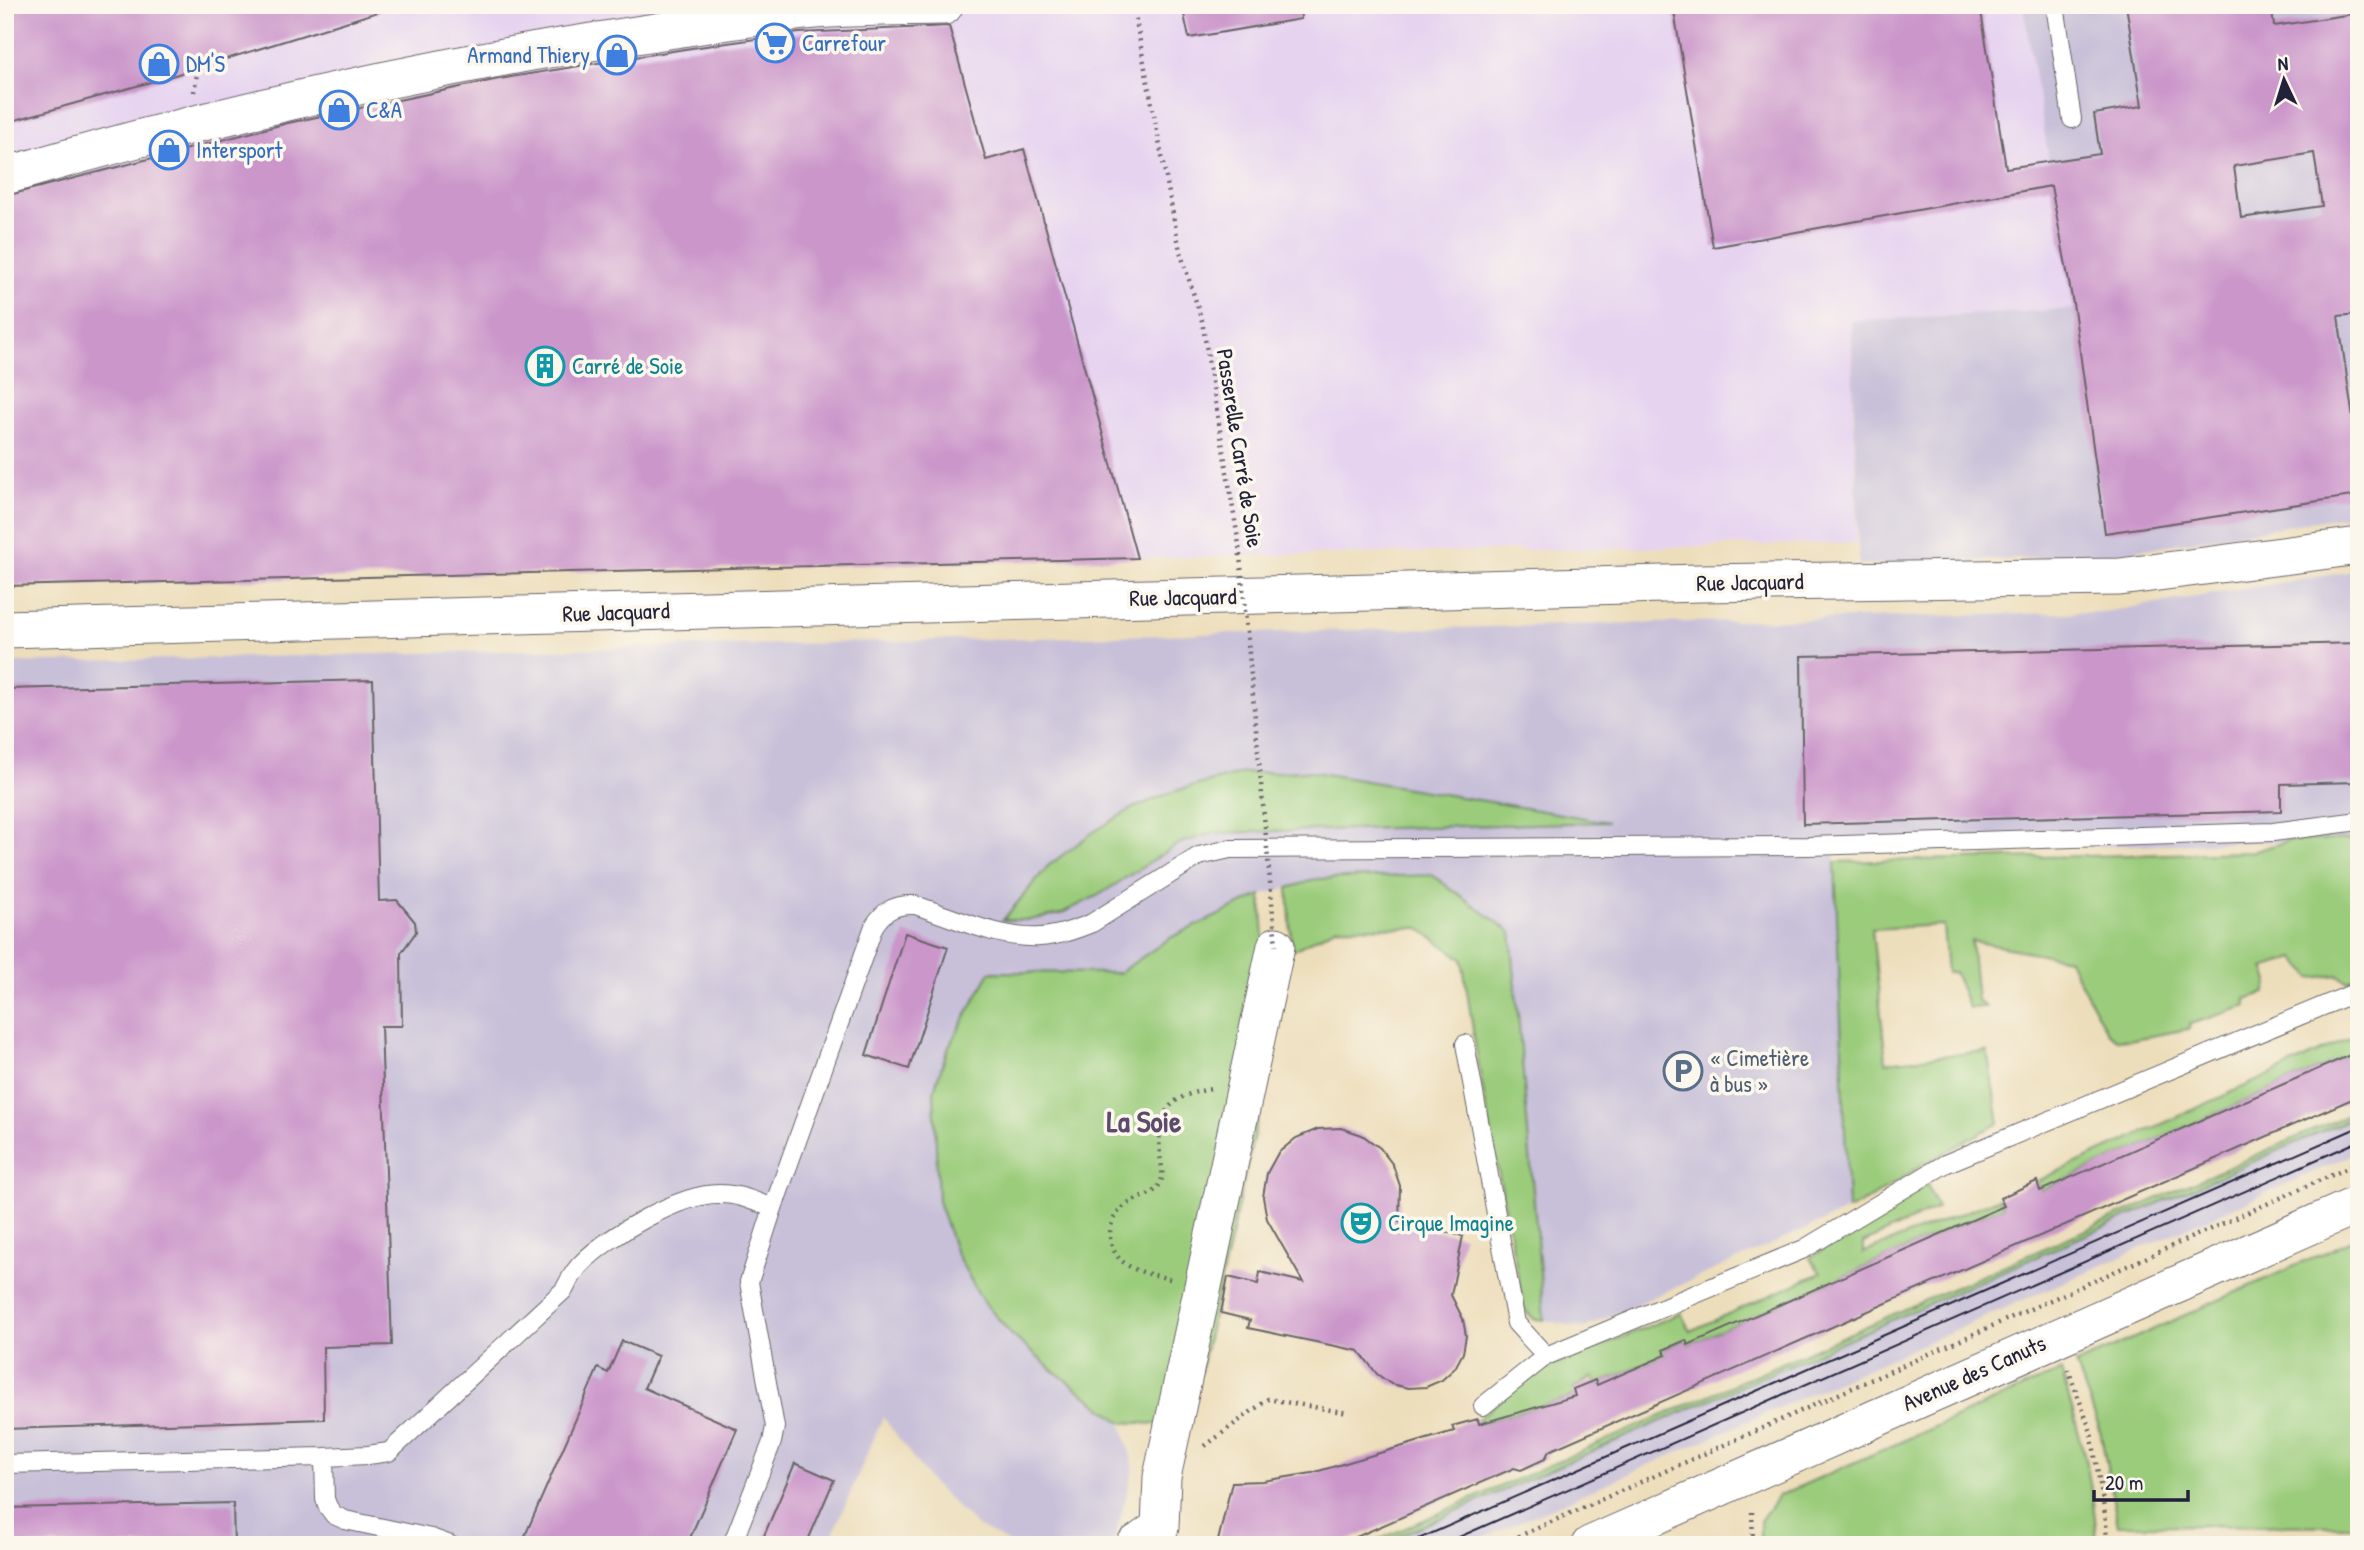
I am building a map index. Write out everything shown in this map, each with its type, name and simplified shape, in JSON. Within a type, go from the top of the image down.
[{"type":"street","points":[[5,176],[211,121],[465,63],[799,12],[944,6]]},
{"type":"street","name":"Rue Jacquard","points":[[5,629],[1700,583],[2120,577],[2359,547]]},
{"type":"street","points":[[1135,1545],[1160,1527],[1161,1478],[1276,946]]},
{"type":"street","name":"Avenue des Canuts","points":[[1590,1545],[2359,1204]]},
{"type":"lane","points":[[2055,5],[2072,119]]},
{"type":"lane","points":[[732,1545],[772,1442],[775,1427],[748,1282],[874,926],[879,917],[890,909],[901,905],[915,905],[996,933],[1039,937],[1092,923],[1199,856],[1230,849],[1809,846],[2273,832],[2359,821]]},
{"type":"lane","points":[[1483,1406],[1546,1356],[1804,1249],[1945,1164],[2359,991]]},
{"type":"lane","points":[[1465,1044],[1516,1323],[1546,1356]]},
{"type":"lane","points":[[5,1464],[324,1457],[389,1452],[564,1290],[580,1265],[606,1242],[695,1196],[719,1193],[734,1195],[773,1208]]},
{"type":"lane","points":[[324,1457],[326,1499],[334,1516],[431,1538],[450,1545]]},
{"type":"lane","points":[[412,1545],[431,1538]]},
{"type":"path","name":"Passerelle Carré de Soie","points":[[1133,5],[1180,251],[1202,321],[1240,545],[1276,946]]},
{"type":"path","points":[[1203,1287],[1132,1269],[1115,1255],[1108,1236],[1114,1217],[1131,1202],[1154,1193],[1163,1179],[1159,1148],[1162,1122],[1168,1106],[1185,1094],[1224,1087],[1244,1088]]},
{"type":"path","points":[[1499,1545],[2359,1163]]},
{"type":"path","points":[[2067,1364],[2091,1432],[2107,1545]]},
{"type":"path","points":[[1204,1446],[1268,1399],[1348,1413]]},
{"type":"path","points":[[1752,1512],[1753,1545]]},
{"type":"shaded area","points":[[31,5],[2023,5],[2074,309],[1851,321],[1857,543],[5,586],[5,13]]},
{"type":"shaded area","points":[[2023,5],[2359,5],[2359,514],[2102,556],[1859,565],[1851,321],[2074,309]]},
{"type":"shaded area","points":[[2359,570],[2359,839],[1835,853],[1848,1210],[1584,1328],[1544,1320],[1511,932],[1317,879],[1261,895],[1170,938],[1119,973],[990,972],[1050,1368],[1121,1422],[1134,1467],[1115,1538],[1105,1545],[1013,1545],[977,1526],[930,1481],[883,1417],[828,1545],[5,1545],[5,663],[2104,612]]},
{"type":"shaded area","points":[[2359,1110],[2359,1152],[1467,1545],[1367,1545]]},
{"type":"green space","points":[[1307,771],[1608,822],[1213,833],[1180,843],[1099,895],[1060,914],[1030,920],[1003,920],[1048,866],[1092,833],[1133,808],[1175,791],[1243,773]]},
{"type":"green space","points":[[2359,839],[2359,976],[2348,981],[2338,975],[2311,978],[2295,958],[2264,968],[2269,981],[2265,993],[2246,999],[2247,1006],[2190,1024],[2189,1029],[2129,1040],[2117,1039],[2107,1032],[2068,959],[1971,941],[1977,1000],[1985,1007],[1969,1008],[1954,972],[1947,973],[1943,925],[1872,929],[1886,1062],[1987,1051],[1999,1123],[1848,1210],[1835,862],[2252,852],[2288,841]]},
{"type":"green space","points":[[1432,875],[1511,932],[1544,1320],[1534,1319],[1524,1309],[1479,1068],[1462,959],[1419,928],[1337,927],[1292,951],[1288,888],[1317,879]]},
{"type":"green space","points":[[1261,895],[1265,952],[1290,957],[1264,1091],[1188,1426],[1121,1422],[1050,1368],[1011,1334],[982,1300],[956,1253],[938,1201],[934,1090],[948,1048],[990,972],[1119,973],[1170,938]]},
{"type":"green space","points":[[2359,1034],[2359,1051],[2040,1191],[2037,1181]]},
{"type":"green space","points":[[2359,1110],[2359,1115],[1379,1545],[1367,1545]]},
{"type":"green space","points":[[1927,1184],[1937,1208],[1863,1243],[1863,1253],[2000,1198],[2004,1206],[1688,1345],[1685,1340],[1664,1349],[1666,1355],[1597,1385],[1592,1377],[1573,1389],[1575,1395],[1479,1424],[1478,1419],[1518,1386],[1543,1370],[1681,1313],[1690,1331],[1821,1273],[1810,1258]]},
{"type":"green space","points":[[2359,1237],[2359,1526],[2118,1525],[2100,1430],[2076,1364]]},
{"type":"green space","points":[[2061,1371],[2089,1479],[2097,1545],[1760,1545],[1760,1521],[1778,1496]]},
{"type":"building","points":[[31,5],[380,5],[381,11],[165,78],[5,123],[5,13]]},
{"type":"building","points":[[1182,5],[1300,5],[1301,19],[1189,38]]},
{"type":"building","points":[[1673,5],[1980,5],[2006,168],[2100,154],[2094,114],[2142,106],[2126,5],[2271,5],[2274,26],[2359,13],[2359,314],[2338,316],[2359,460],[2359,495],[2105,533],[2074,309],[2051,186],[1713,247]],"holes":[[[2314,153],[2322,206],[2241,218],[2234,166]]]},
{"type":"building","name":"Carré de Soie","points":[[949,26],[986,160],[1024,149],[1137,558],[5,586],[5,196],[288,123],[499,79],[799,33]]},
{"type":"building","points":[[2359,643],[2359,782],[2281,784],[2281,811],[1803,824],[1801,656]]},
{"type":"building","points":[[373,680],[379,901],[397,900],[415,922],[416,932],[401,953],[402,1026],[381,1026],[392,1345],[323,1347],[324,1419],[5,1429],[5,689]]},
{"type":"building","points":[[905,933],[948,947],[909,1069],[866,1055]]},
{"type":"building","points":[[2359,1051],[2359,1096],[1549,1451],[1545,1459],[1521,1470],[1514,1468],[1338,1545],[1217,1545],[1232,1482],[1263,1481],[1312,1473],[1454,1431],[1452,1426],[1478,1419],[1479,1424],[1575,1396],[1573,1389],[1595,1380],[1597,1385],[1666,1355],[1663,1350],[1686,1340],[1688,1345],[2004,1206],[2000,1198],[2037,1181],[2040,1191]]},
{"type":"building","points":[[1341,1128],[1362,1135],[1380,1148],[1393,1165],[1400,1186],[1399,1222],[1463,1236],[1451,1295],[1463,1319],[1466,1336],[1463,1353],[1455,1368],[1442,1380],[1426,1387],[1408,1388],[1391,1384],[1377,1374],[1359,1351],[1248,1328],[1250,1320],[1221,1313],[1228,1277],[1258,1284],[1260,1272],[1303,1282],[1267,1219],[1263,1197],[1267,1173],[1278,1153],[1296,1138],[1318,1129]]},
{"type":"building","points":[[622,1341],[658,1356],[644,1388],[737,1429],[687,1545],[521,1545],[598,1368],[608,1373]]},
{"type":"building","points":[[795,1463],[834,1480],[806,1545],[760,1545]]},
{"type":"building","points":[[233,1503],[234,1545],[5,1545],[5,1508]]},
{"type":"tram line","points":[[1405,1545],[2359,1127]]},
{"type":"tram line","points":[[1441,1545],[2359,1141]]},
{"type":"place","name":"Carrefour","points":[[775,43]]},
{"type":"place","name":"Armand Thiery","points":[[617,55]]},
{"type":"place","name":"DM'S","points":[[159,64]]},
{"type":"place","name":"C&A","points":[[339,110]]},
{"type":"place","name":"Intersport","points":[[169,150]]},
{"type":"place","name":"Carré de Soie","points":[[545,366]]},
{"type":"place","name":"« Cimetière à bus »","points":[[1683,1071]]},
{"type":"place","name":"Cirque Imagine","points":[[1361,1223]]},
{"type":"district","name":"La Soie","points":[[1144,1122]]}]
